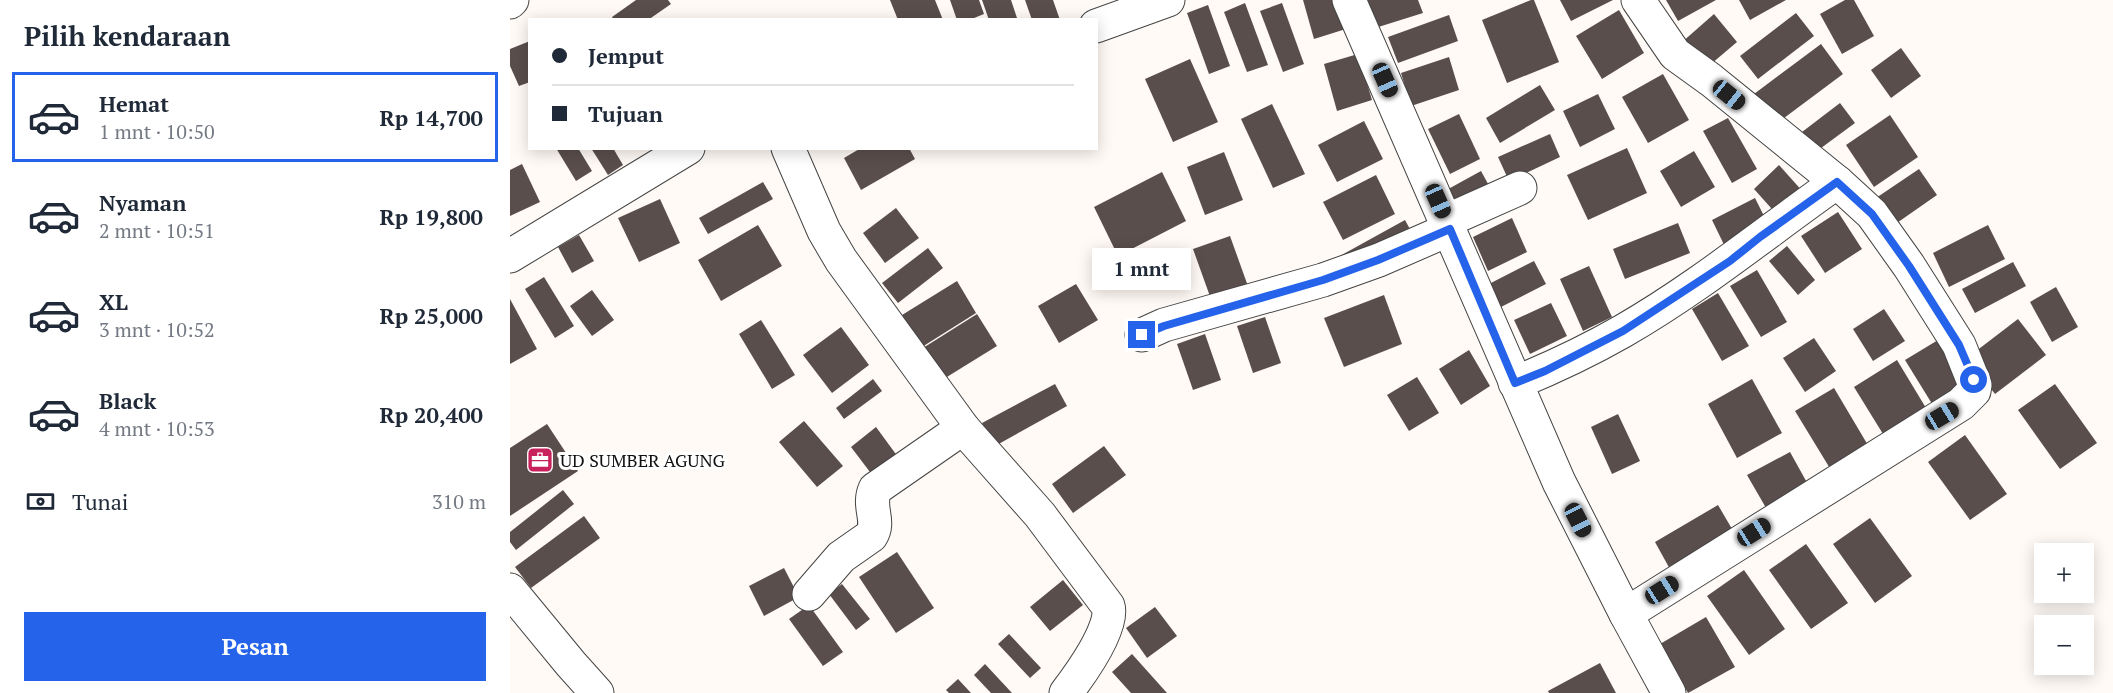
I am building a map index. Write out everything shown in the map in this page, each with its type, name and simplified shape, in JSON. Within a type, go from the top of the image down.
[{"type":"street","points":[[1098,25],[1168,0]]},
{"type":"street","points":[[1349,0],[1559,482],[1669,693]]},
{"type":"street","points":[[1626,614],[1960,404],[1974,391],[1974,380],[1959,345],[1909,266],[1872,214],[1837,182],[1711,80],[1675,54],[1638,0]]},
{"type":"street","points":[[510,256],[685,150]]},
{"type":"street","points":[[789,150],[824,231],[841,260],[963,428],[1040,515],[1108,606],[1110,612],[1107,623],[1088,665],[1066,693]]},
{"type":"street","points":[[1515,383],[1545,371],[1623,331],[1730,261],[1837,182]]},
{"type":"street","points":[[1142,335],[1164,326],[1323,280],[1378,260],[1520,188]]},
{"type":"street","points":[[809,594],[841,557],[874,532],[875,520],[871,502],[875,489],[963,428]]},
{"type":"street","points":[[510,590],[597,693]]},
{"type":"building","points":[[636,0],[668,0],[671,4],[651,18],[612,17]]},
{"type":"building","points":[[890,0],[935,0],[942,18],[897,18]]},
{"type":"building","points":[[950,0],[979,0],[984,14],[974,18],[956,18]]},
{"type":"building","points":[[982,0],[1011,0],[1017,18],[988,18]]},
{"type":"building","points":[[1025,0],[1053,0],[1059,18],[1031,18]]},
{"type":"building","points":[[1303,0],[1341,0],[1349,28],[1314,39]]},
{"type":"building","points":[[1362,0],[1418,0],[1423,13],[1372,29]]},
{"type":"building","points":[[1534,0],[1559,62],[1507,83],[1482,20]]},
{"type":"building","points":[[1560,0],[1613,0],[1571,21]]},
{"type":"building","points":[[1666,0],[1716,0],[1678,21]]},
{"type":"building","points":[[1739,0],[1786,0],[1750,20]]},
{"type":"building","points":[[1845,0],[1854,0],[1874,36],[1842,54],[1820,14]]},
{"type":"building","points":[[1245,3],[1268,65],[1247,72],[1224,12]]},
{"type":"building","points":[[1282,3],[1304,64],[1283,72],[1260,11]]},
{"type":"building","points":[[1208,5],[1230,66],[1209,74],[1187,13]]},
{"type":"building","points":[[1619,10],[1644,53],[1602,79],[1576,36]]},
{"type":"building","points":[[1796,13],[1814,36],[1758,79],[1740,56]]},
{"type":"building","points":[[1714,14],[1737,42],[1704,70],[1681,43]]},
{"type":"building","points":[[1449,15],[1458,41],[1398,63],[1388,37]]},
{"type":"building","points":[[528,42],[528,83],[519,86],[510,66],[510,49]]},
{"type":"building","points":[[1821,44],[1843,74],[1776,124],[1754,94]]},
{"type":"building","points":[[1901,48],[1921,76],[1891,98],[1871,70]]},
{"type":"building","points":[[1358,54],[1372,100],[1337,111],[1324,64]]},
{"type":"building","points":[[1449,57],[1459,90],[1411,106],[1401,73]]},
{"type":"building","points":[[1190,59],[1218,122],[1173,142],[1145,79]]},
{"type":"building","points":[[1663,74],[1689,120],[1648,143],[1622,97]]},
{"type":"building","points":[[1540,85],[1555,110],[1500,143],[1486,118]]},
{"type":"building","points":[[1598,94],[1615,129],[1580,147],[1563,111]]},
{"type":"building","points":[[1840,103],[1855,123],[1817,151],[1802,132]]},
{"type":"building","points":[[1272,104],[1305,174],[1273,188],[1241,119]]},
{"type":"building","points":[[1459,114],[1480,159],[1450,174],[1428,129]]},
{"type":"building","points":[[1890,115],[1918,157],[1874,187],[1846,145]]},
{"type":"building","points":[[1728,118],[1757,169],[1732,183],[1703,131]]},
{"type":"building","points":[[1364,121],[1383,159],[1337,182],[1318,145]]},
{"type":"building","points":[[1550,134],[1560,157],[1509,181],[1498,157]]},
{"type":"building","points":[[1627,148],[1647,193],[1588,220],[1567,175]]},
{"type":"building","points":[[557,150],[579,150],[592,171],[576,181]]},
{"type":"building","points":[[592,150],[614,150],[623,165],[608,175]]},
{"type":"building","points":[[858,150],[910,150],[915,159],[861,190],[844,158]]},
{"type":"building","points":[[1694,151],[1715,187],[1681,207],[1660,171]]},
{"type":"building","points":[[1224,152],[1243,200],[1205,215],[1187,167]]},
{"type":"building","points":[[522,164],[540,202],[510,216],[510,170]]},
{"type":"building","points":[[1779,165],[1813,203],[1788,227],[1754,189]]},
{"type":"building","points":[[1919,169],[1937,195],[1894,225],[1876,198]]},
{"type":"building","points":[[1481,171],[1493,193],[1453,216],[1441,193]]},
{"type":"building","points":[[1162,172],[1186,221],[1118,256],[1094,207]]},
{"type":"building","points":[[1376,175],[1395,214],[1343,240],[1323,202]]},
{"type":"building","points":[[763,182],[773,199],[708,234],[699,218]]},
{"type":"building","points":[[1755,198],[1774,236],[1730,257],[1712,220]]},
{"type":"building","points":[[660,199],[680,243],[639,262],[618,218]]},
{"type":"building","points":[[896,208],[919,238],[885,263],[863,233]]},
{"type":"building","points":[[1838,212],[1862,249],[1825,273],[1801,236]]},
{"type":"building","points":[[1512,218],[1527,252],[1488,271],[1473,237]]},
{"type":"building","points":[[1405,220],[1418,244],[1351,281],[1338,257]]},
{"type":"building","points":[[1678,223],[1690,253],[1625,279],[1613,249]]},
{"type":"building","points":[[758,225],[782,266],[721,301],[698,260]]},
{"type":"building","points":[[1988,225],[2005,259],[1949,287],[1933,253]]},
{"type":"building","points":[[579,235],[594,261],[572,273],[558,247]]},
{"type":"building","points":[[1230,236],[1249,289],[1212,302],[1193,249]]},
{"type":"building","points":[[1787,246],[1815,280],[1798,295],[1769,261]]},
{"type":"building","points":[[928,248],[943,268],[898,303],[882,283]]},
{"type":"building","points":[[1534,261],[1546,284],[1499,308],[1487,285]]},
{"type":"building","points":[[2013,262],[2026,286],[1975,313],[1962,289]]},
{"type":"building","points":[[1589,266],[1612,317],[1583,331],[1560,279]]},
{"type":"building","points":[[1757,270],[1787,322],[1761,337],[1730,286]]},
{"type":"building","points":[[544,277],[574,326],[555,338],[525,289]]},
{"type":"building","points":[[957,281],[976,313],[922,347],[902,315]]},
{"type":"building","points":[[1076,284],[1098,320],[1059,343],[1038,306]]},
{"type":"building","points":[[2056,287],[2078,327],[2052,342],[2030,302]]},
{"type":"building","points":[[592,290],[614,320],[592,336],[570,306]]},
{"type":"building","points":[[1718,293],[1749,346],[1722,361],[1692,309]]},
{"type":"building","points":[[1384,295],[1402,344],[1344,367],[1324,318]]},
{"type":"building","points":[[510,299],[537,349],[510,364]]},
{"type":"building","points":[[1551,303],[1567,336],[1530,354],[1514,320]]},
{"type":"building","points":[[1884,309],[1905,341],[1873,361],[1853,329]]},
{"type":"building","points":[[977,314],[997,346],[942,380],[923,348]]},
{"type":"building","points":[[1265,317],[1281,363],[1253,373],[1237,326]]},
{"type":"building","points":[[2018,319],[2046,355],[1995,394],[1967,358]]},
{"type":"building","points":[[761,320],[795,375],[772,389],[739,334]]},
{"type":"building","points":[[841,327],[869,365],[832,393],[803,355]]},
{"type":"building","points":[[1205,334],[1221,380],[1193,390],[1177,344]]},
{"type":"building","points":[[1948,334],[1977,381],[1934,407],[1905,360]]},
{"type":"building","points":[[1814,338],[1836,371],[1805,392],[1783,358]]},
{"type":"building","points":[[1469,350],[1490,386],[1461,405],[1439,369]]},
{"type":"building","points":[[1897,360],[1926,408],[1883,434],[1854,387]]},
{"type":"building","points":[[1417,377],[1439,413],[1409,431],[1387,395]]},
{"type":"building","points":[[873,379],[882,391],[844,419],[836,408]]},
{"type":"building","points":[[1752,379],[1782,433],[1737,458],[1708,404]]},
{"type":"building","points":[[1055,384],[1067,406],[995,446],[982,423]]},
{"type":"building","points":[[2055,384],[2097,443],[2060,469],[2018,410]]},
{"type":"building","points":[[1834,388],[1872,452],[1834,475],[1795,411]]},
{"type":"building","points":[[1618,414],[1640,461],[1612,474],[1591,427]]},
{"type":"building","points":[[804,421],[843,466],[817,487],[779,442]]},
{"type":"building","name":"UD SUMBER AGUNG","points":[[547,424],[578,471],[510,516],[510,448]]},
{"type":"building","points":[[876,427],[898,457],[873,476],[851,447]]},
{"type":"building","points":[[1965,435],[2007,494],[1970,520],[1928,462]]},
{"type":"building","points":[[1104,446],[1126,475],[1073,513],[1052,484]]},
{"type":"building","points":[[1790,452],[1815,497],[1773,520],[1747,475]]},
{"type":"building","points":[[563,490],[574,504],[516,550],[510,542],[510,532]]},
{"type":"building","points":[[1718,505],[1735,534],[1671,571],[1655,542]]},
{"type":"building","points":[[584,516],[600,538],[531,588],[515,567]]},
{"type":"building","points":[[1870,518],[1912,576],[1875,603],[1833,544]]},
{"type":"building","points":[[1806,544],[1848,603],[1811,629],[1769,570]]},
{"type":"building","points":[[897,552],[934,608],[896,633],[859,577]]},
{"type":"building","points":[[784,568],[799,597],[764,616],[749,586]]},
{"type":"building","points":[[1744,570],[1785,629],[1749,655],[1707,596]]},
{"type":"building","points":[[1063,580],[1083,605],[1050,631],[1030,607]]},
{"type":"building","points":[[842,584],[870,619],[856,630],[829,594]]},
{"type":"building","points":[[809,605],[843,652],[823,666],[789,619]]},
{"type":"building","points":[[1155,607],[1177,636],[1147,658],[1126,628]]},
{"type":"building","points":[[1706,617],[1735,667],[1688,693],[1660,644]]},
{"type":"building","points":[[1009,634],[1041,668],[1030,678],[998,644]]},
{"type":"building","points":[[1132,654],[1167,693],[1131,693],[1112,672]]},
{"type":"building","points":[[1600,663],[1616,693],[1549,693],[1548,691]]},
{"type":"building","points":[[985,664],[1012,693],[991,693],[974,675]]},
{"type":"building","points":[[958,679],[971,693],[949,693],[946,690]]},
{"type":"place","name":"UD SUMBER AGUNG","points":[[540,460]]},
{"type":"route","points":[[1142,335],[1164,326],[1323,280],[1378,260],[1450,229],[1515,383],[1545,371],[1623,331],[1730,261],[1837,182],[1872,214],[1909,266],[1959,345],[1974,380]]}]
